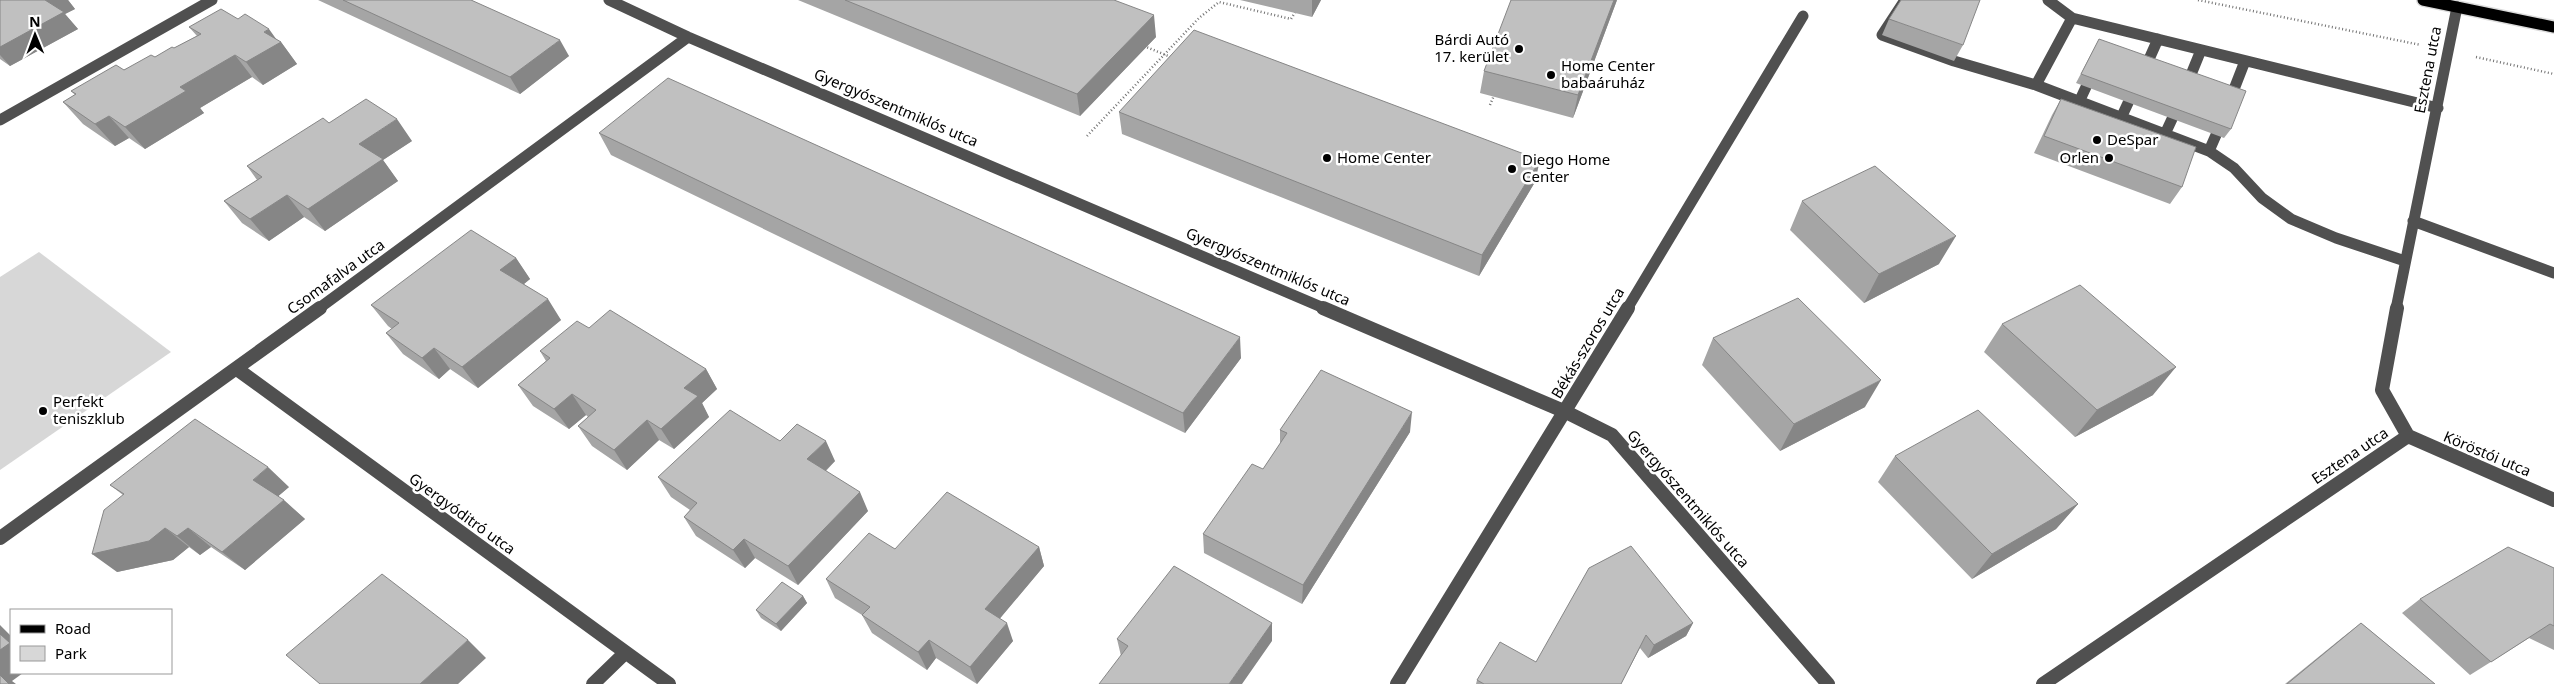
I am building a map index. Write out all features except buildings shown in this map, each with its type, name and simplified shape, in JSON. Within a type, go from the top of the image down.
[{"type":"main road","points":[[2423,0],[2554,27]]},
{"type":"street","points":[[0,120],[212,0]]},
{"type":"street","name":"Gyergyószentmiklós utca","points":[[609,0],[688,37],[1566,412],[1612,435],[1828,684]]},
{"type":"street","points":[[1905,0],[1897,20],[1882,35],[1956,57],[2209,151],[2234,168],[2262,198],[2291,219],[2336,238],[2405,261]]},
{"type":"street","points":[[2048,0],[2072,18],[2113,33],[2158,39],[2438,108]]},
{"type":"street","name":"Esztena utca","points":[[2043,684],[2408,436],[2382,390],[2405,261],[2438,108],[2457,7]]},
{"type":"street","name":"Békás-szoros utca","points":[[1397,684],[1566,412],[1803,16]]},
{"type":"street","points":[[2036,86],[2072,18]]},
{"type":"street","name":"Csomafalva utca","points":[[0,538],[237,369],[688,37]]},
{"type":"street","points":[[2146,66],[2158,39]]},
{"type":"street","points":[[2188,82],[2201,50]]},
{"type":"street","points":[[2231,97],[2245,61]]},
{"type":"street","points":[[2079,102],[2086,87]]},
{"type":"street","points":[[2121,118],[2128,103]]},
{"type":"street","points":[[2165,134],[2172,119]]},
{"type":"street","points":[[2209,151],[2216,135]]},
{"type":"street","points":[[2413,221],[2554,273]]},
{"type":"street","name":"Gyergyóditró utca","points":[[237,369],[669,684]]},
{"type":"street","name":"Köröstói utca","points":[[2408,436],[2554,500]]},
{"type":"street","points":[[593,684],[625,653]]},
{"type":"path","points":[[2198,0],[2554,74]]},
{"type":"path","points":[[1088,136],[1199,18],[1219,2],[1291,19],[1299,6]]},
{"type":"path","points":[[1139,44],[1174,58]]},
{"type":"path","points":[[1490,105],[1497,88]]},
{"type":"green space","name":"Perfekt teniszklub","points":[[39,252],[171,352],[0,470],[0,277]]},
{"type":"place","name":"Bárdi Autó 17. kerület","points":[[1519,49]]},
{"type":"place","name":"Home Center babaáruház","points":[[1551,75]]},
{"type":"place","name":"DeSpar","points":[[2097,140]]},
{"type":"place","name":"Home Center","points":[[1327,158]]},
{"type":"place","name":"Orlen","points":[[2109,158]]},
{"type":"place","name":"Diego Home Center","points":[[1512,169]]},
{"type":"place","name":"Perfekt teniszklub","points":[[43,411]]}]
